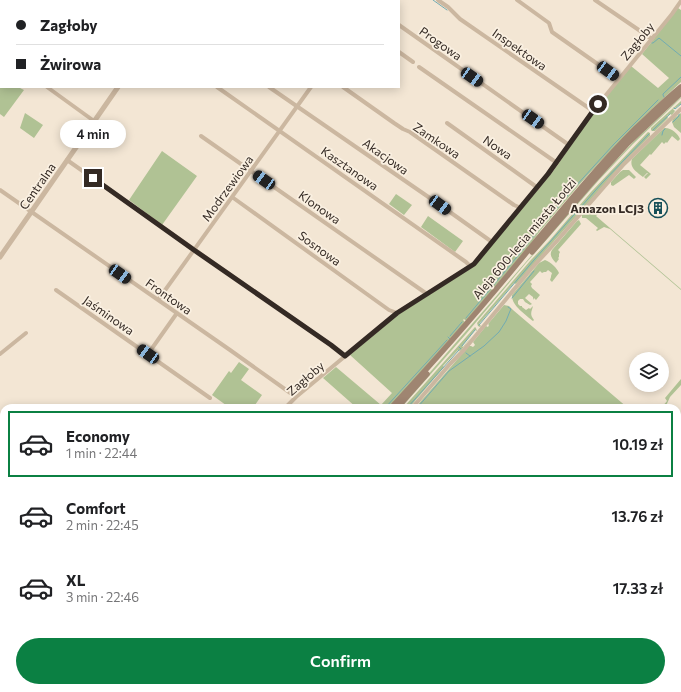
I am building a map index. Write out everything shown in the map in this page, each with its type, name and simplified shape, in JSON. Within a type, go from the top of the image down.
[{"type":"main road","points":[[678,94],[681,86]]},
{"type":"main road","name":"Aleja 600-lecia miasta Łodzi","points":[[395,404],[439,356],[592,174],[622,143],[678,94]]},
{"type":"main road","name":"Aleja 600-lecia miasta Łodzi","points":[[401,404],[597,176],[678,94]]},
{"type":"street","name":"Inspektowa","points":[[438,0],[448,7],[460,19],[593,111]]},
{"type":"street","points":[[517,0],[549,23],[552,32],[618,79]]},
{"type":"street","points":[[595,0],[652,39]]},
{"type":"street","name":"Zagłoby","points":[[289,404],[397,313],[476,262],[538,188],[593,111],[681,1]]},
{"type":"street","name":"Progowa","points":[[400,26],[569,145]]},
{"type":"street","points":[[400,53],[413,62]]},
{"type":"street","points":[[419,67],[557,163]]},
{"type":"street","points":[[48,88],[94,121]]},
{"type":"street","name":"Centralna","points":[[1,253],[117,88]]},
{"type":"street","name":"Kasztanowa","points":[[218,88],[470,266]]},
{"type":"street","name":"Akacjowa","points":[[270,88],[492,242]]},
{"type":"street","name":"Modrzewiowa","points":[[158,300],[311,88]]},
{"type":"street","name":"Zamkowa","points":[[344,88],[514,205],[521,208]]},
{"type":"street","points":[[415,404],[463,351],[531,269],[624,164],[681,109]]},
{"type":"street","name":"Nowa","points":[[447,123],[538,188]]},
{"type":"street","name":"Klonowa","points":[[202,136],[251,172],[427,294]]},
{"type":"street","points":[[67,160],[345,356]]},
{"type":"street","name":"Frontowa","points":[[0,190],[296,397]]},
{"type":"street","name":"Sosnowa","points":[[232,197],[390,310],[397,313]]},
{"type":"street","name":"Jaśminowa","points":[[56,290],[210,398]]},
{"type":"street","points":[[148,354],[177,313]]},
{"type":"street","points":[[0,354],[26,333]]},
{"type":"green space","points":[[678,8],[681,10],[681,82],[650,111],[579,185],[466,321],[464,319],[463,320],[465,322],[393,404],[382,404],[392,393],[350,355],[399,314],[474,266],[554,170],[603,100],[631,66],[658,88],[669,78],[642,54]]},
{"type":"green space","points":[[0,88],[20,88],[24,90],[4,117],[0,114]]},
{"type":"green space","points":[[681,97],[598,181],[466,334],[405,404],[402,404],[592,186],[634,141]]},
{"type":"green space","points":[[681,101],[681,104],[673,109],[675,111],[672,115],[670,114],[667,116],[668,118],[655,131],[651,130],[651,128]]},
{"type":"green space","points":[[25,113],[43,125],[34,138],[20,128]]},
{"type":"green space","points":[[681,113],[681,133],[674,127],[672,122],[673,119]]},
{"type":"green space","points":[[664,128],[669,128],[674,131],[680,139],[678,141],[672,136],[667,143],[666,142],[664,144],[662,142],[640,165],[651,174],[646,179],[644,177],[648,173],[643,177],[636,171],[631,162],[632,159]]},
{"type":"green space","points":[[648,132],[650,133],[650,136],[627,159],[516,284],[514,283],[479,324],[481,326],[478,326],[477,323],[530,261],[591,192]]},
{"type":"green space","points":[[162,151],[197,176],[162,225],[129,200]]},
{"type":"green space","points":[[623,170],[629,170],[636,177],[634,179],[629,175],[613,186],[611,185],[611,182]]},
{"type":"green space","points":[[396,194],[412,205],[404,215],[389,204]]},
{"type":"green space","points":[[588,210],[595,211],[598,214],[596,216],[681,290],[610,229],[604,227],[597,231],[596,230],[598,228],[586,218],[582,218],[582,215]]},
{"type":"green space","points":[[428,216],[463,241],[455,252],[421,227]]},
{"type":"green space","points":[[579,220],[581,224],[558,250],[560,252],[559,259],[556,263],[551,257],[552,250]]},
{"type":"green space","points":[[545,260],[554,265],[559,273],[552,282],[550,280],[552,273],[548,270],[542,273],[540,271],[530,282],[532,284],[532,288],[540,295],[536,300],[534,298],[533,300],[533,297],[529,294],[525,298],[532,304],[530,305],[523,299],[518,301],[518,304],[526,310],[533,306],[531,314],[534,320],[533,321],[516,306],[512,299],[512,295],[539,263]]},
{"type":"green space","points":[[504,305],[509,306],[623,404],[418,404],[469,346],[473,347],[475,345],[473,342],[486,326],[488,327],[488,324]]},
{"type":"green space","points":[[475,327],[477,331],[475,330],[462,346],[463,347],[472,336],[463,348],[451,361],[460,351],[458,350],[443,366],[444,367],[412,404],[407,404]]},
{"type":"green space","points":[[239,362],[249,369],[241,380],[262,395],[256,404],[224,404],[212,395],[229,371],[231,373]]},
{"type":"green space","points":[[336,367],[380,404],[352,404],[323,378]]},
{"type":"green space","points":[[681,379],[681,385],[670,397],[667,404],[664,404],[667,401],[665,398]]},
{"type":"waterway","points":[[433,0],[447,10]]},
{"type":"waterway","points":[[652,43],[659,38],[681,56]]},
{"type":"waterway","points":[[664,97],[663,94],[681,77]]},
{"type":"waterway","points":[[466,318],[574,188],[614,144],[658,100]]},
{"type":"waterway","points":[[674,108],[675,109],[681,104]]},
{"type":"waterway","points":[[653,130],[670,114]]},
{"type":"waterway","points":[[673,122],[679,114]]},
{"type":"waterway","points":[[662,135],[665,129]]},
{"type":"waterway","points":[[479,325],[602,183],[649,134]]},
{"type":"waterway","points":[[512,298],[534,271]]},
{"type":"waterway","points":[[420,404],[449,371],[484,346],[499,332],[511,309],[508,307]]},
{"type":"waterway","points":[[450,336],[462,322]]},
{"type":"waterway","points":[[462,346],[475,330]]},
{"type":"waterway","points":[[389,404],[447,340]]},
{"type":"waterway","points":[[411,404],[459,350]]},
{"type":"waterway","points":[[466,353],[470,356]]},
{"type":"place","name":"Amazon LCJ3","points":[[658,208]]},
{"type":"route","points":[[93,178],[345,356],[397,313],[474,264],[557,163],[598,104]]}]
